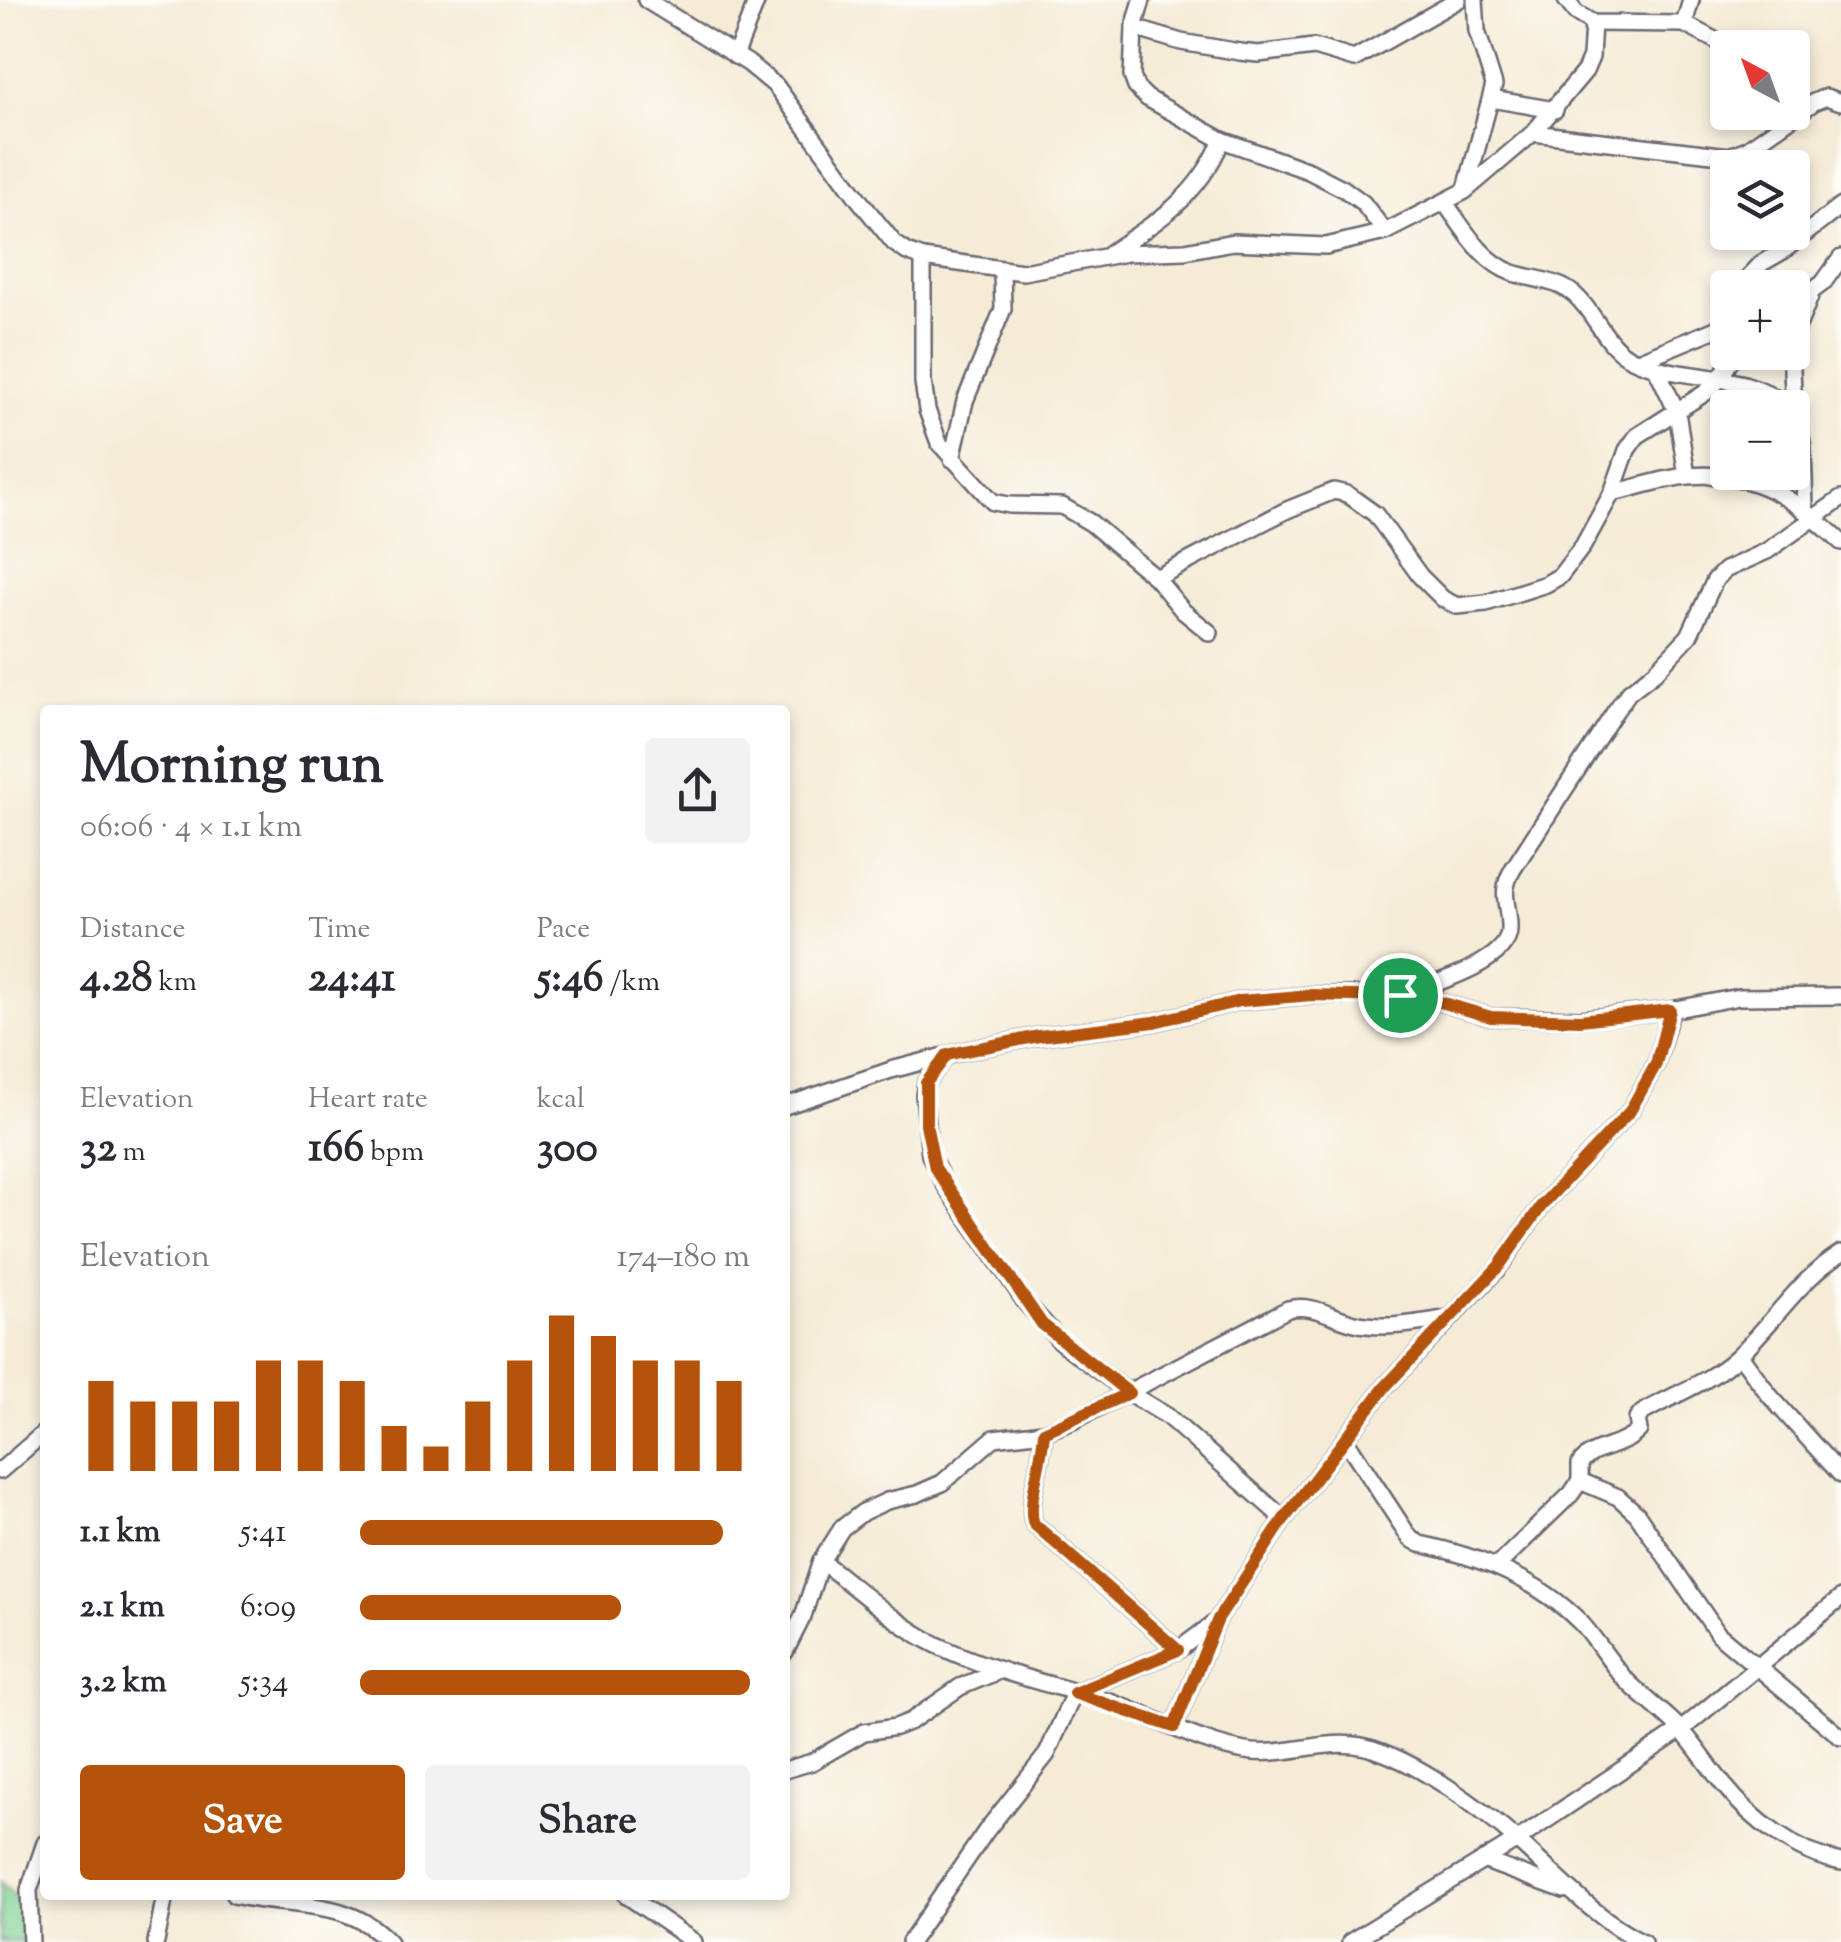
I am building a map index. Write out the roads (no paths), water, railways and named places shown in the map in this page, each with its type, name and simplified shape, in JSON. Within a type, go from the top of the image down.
[{"type":"street","points":[[735,56],[757,0]]},
{"type":"street","points":[[1142,0],[1134,28],[1132,76],[1136,88],[1146,98],[1222,140],[1309,171],[1344,189],[1363,203],[1384,232]]},
{"type":"street","points":[[1134,28],[1214,48],[1258,54],[1314,48],[1354,59],[1458,0]]},
{"type":"street","points":[[1465,191],[1491,99],[1493,78],[1477,31],[1475,0]]},
{"type":"street","points":[[1566,0],[1576,13],[1594,23],[1684,24],[1710,38]]},
{"type":"street","points":[[1684,24],[1691,0]]},
{"type":"street","points":[[649,1],[762,74],[793,107],[894,243],[923,258],[1002,271],[1045,270],[1104,257],[1185,251],[1233,242],[1326,246],[1384,232],[1465,191],[1533,133],[1585,71],[1591,57],[1594,23]]},
{"type":"street","points":[[1810,102],[1826,98],[1841,102]]},
{"type":"street","points":[[1491,99],[1555,110]]},
{"type":"street","points":[[1533,133],[1729,156],[1747,150],[1770,130]]},
{"type":"street","points":[[1104,257],[1152,226],[1200,182],[1222,140]]},
{"type":"street","points":[[1445,203],[1495,264],[1513,273],[1554,283],[1576,296],[1599,328],[1630,359],[1751,384],[1761,390]]},
{"type":"street","points":[[1756,270],[1841,206]]},
{"type":"street","points":[[923,258],[923,382],[932,428],[952,459],[993,502],[1009,506],[1062,506],[1076,513],[1156,578],[1183,611],[1210,633]]},
{"type":"street","points":[[1810,291],[1841,258]]},
{"type":"street","points":[[952,459],[965,400],[1003,309],[1002,271]]},
{"type":"street","points":[[1810,293],[1841,276]]},
{"type":"street","points":[[1638,361],[1710,331]]},
{"type":"street","points":[[1656,366],[1677,412],[1687,476]]},
{"type":"street","points":[[1156,578],[1286,510],[1334,492],[1347,494],[1375,514],[1420,576],[1443,599],[1458,606],[1471,606],[1546,584],[1560,576],[1583,546],[1612,494],[1627,450],[1637,436],[1677,412],[1719,380],[1724,370]]},
{"type":"street","points":[[1612,494],[1687,476],[1740,477],[1810,513],[1841,542]]},
{"type":"street","points":[[1808,490],[1810,513]]},
{"type":"street","points":[[1400,995],[1482,962],[1506,942],[1510,934],[1504,891],[1507,879],[1629,692],[1655,672],[1689,636],[1715,580],[1724,570],[1767,551],[1810,513],[1841,498]]},
{"type":"street","points":[[790,1104],[947,1055],[1039,1036],[1154,1022],[1240,1001],[1312,995],[1400,995],[1426,998],[1491,1017],[1580,1020],[1739,997],[1841,996]]},
{"type":"street","points":[[1174,1727],[1218,1619],[1284,1519],[1385,1387],[1499,1266],[1553,1193],[1630,1111],[1656,1064],[1670,1010]]},
{"type":"street","points":[[947,1055],[926,1083],[924,1094],[935,1168],[1042,1324],[1129,1393],[1178,1425],[1284,1519]]},
{"type":"street","points":[[1497,1566],[1557,1510],[1580,1481],[1580,1464],[1588,1455],[1628,1440],[1639,1430],[1636,1419],[1642,1414],[1694,1388],[1740,1355],[1803,1283],[1841,1254]]},
{"type":"street","points":[[790,1642],[803,1616],[820,1561],[842,1528],[887,1501],[930,1490],[1001,1434],[1044,1432],[1302,1305],[1373,1326],[1449,1318]]},
{"type":"street","points":[[1740,1355],[1770,1396],[1841,1475]]},
{"type":"street","points":[[1044,1432],[1043,1456],[1030,1506],[1034,1524],[1178,1650]]},
{"type":"street","points":[[0,1470],[40,1436]]},
{"type":"street","points":[[1345,1439],[1410,1538],[1497,1566],[1564,1608],[1624,1677],[1681,1730],[1727,1789],[1788,1842],[1814,1856],[1841,1862]]},
{"type":"street","points":[[1580,1481],[1618,1496],[1637,1514],[1710,1626],[1743,1658],[1760,1667],[1841,1737]]},
{"type":"street","points":[[820,1561],[924,1637],[1001,1670],[1246,1752],[1332,1744],[1365,1747],[1430,1777],[1517,1840],[1574,1894],[1643,1942]]},
{"type":"street","points":[[1350,1942],[1517,1840],[1681,1730],[1841,1598]]},
{"type":"street","points":[[910,1942],[976,1843],[1047,1754],[1074,1693],[1178,1650],[1218,1619]]},
{"type":"street","points":[[790,1769],[812,1762],[864,1732],[911,1721],[960,1686],[1001,1670]]},
{"type":"street","points":[[31,1942],[29,1890],[40,1858]]},
{"type":"street","points":[[1483,1860],[1574,1894]]},
{"type":"street","points":[[156,1942],[164,1900]]},
{"type":"street","points":[[269,1900],[346,1911],[365,1919],[389,1942]]},
{"type":"street","points":[[632,1900],[672,1936],[694,1942]]}]
